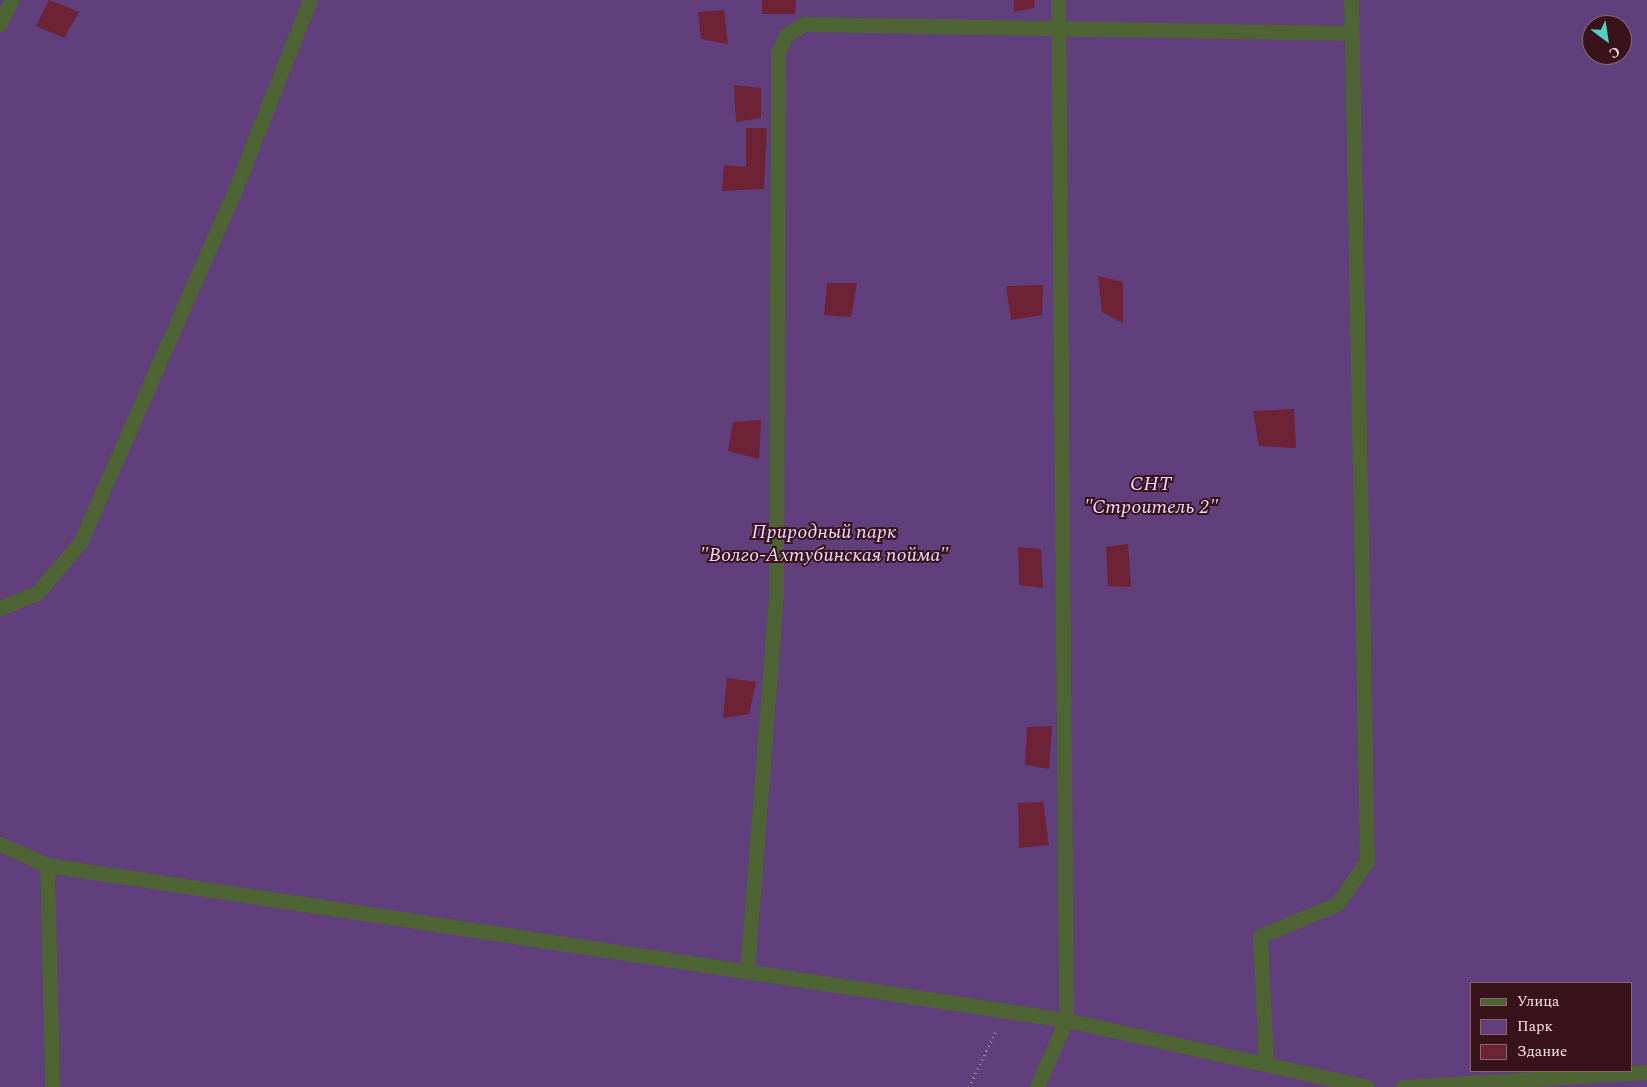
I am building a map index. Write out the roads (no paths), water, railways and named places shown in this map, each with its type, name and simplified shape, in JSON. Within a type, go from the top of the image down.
[{"type":"street","points":[[0,24],[11,0]]},
{"type":"street","points":[[0,608],[37,593],[80,543],[234,195],[310,0]]},
{"type":"street","points":[[1037,1087],[1066,1020],[1058,0]]},
{"type":"street","points":[[1266,1064],[1260,936],[1337,904],[1367,861],[1351,0]]},
{"type":"street","points":[[747,972],[776,595],[778,52],[787,34],[804,24],[1352,34]]},
{"type":"street","points":[[0,844],[48,864],[1066,1020],[1367,1087]]},
{"type":"street","points":[[48,864],[52,1087]]},
{"type":"street","points":[[1403,1087],[1647,1072]]},
{"type":"park label","name":"СНТ \"Строитель 2\"","points":[[1151,496]]},
{"type":"park label","name":"Природный парк \"Волго-Ахтубинская пойма\"","points":[[824,544]]}]
